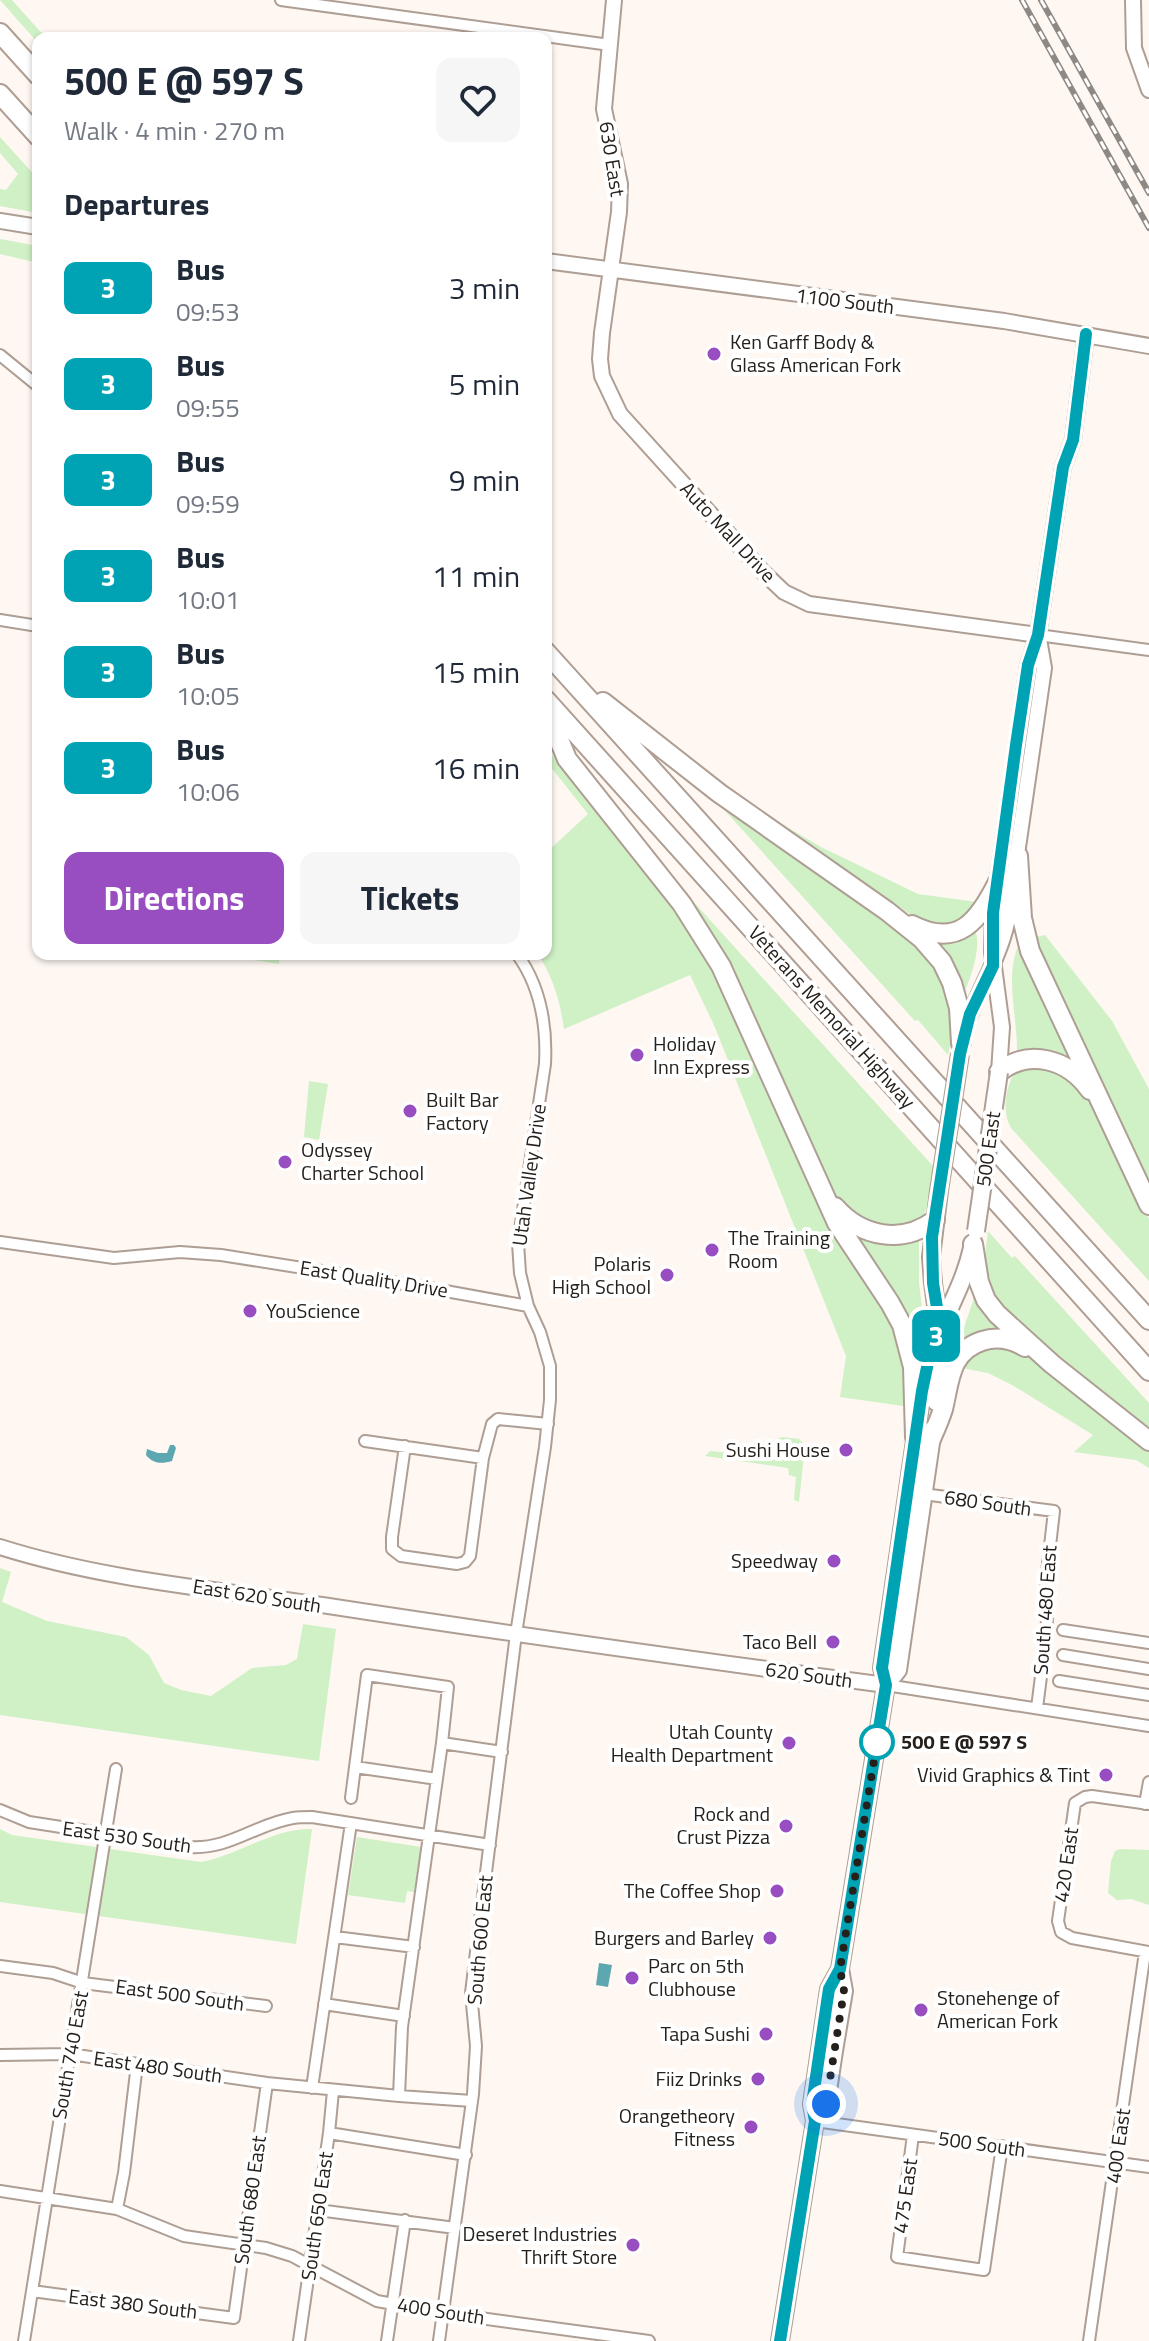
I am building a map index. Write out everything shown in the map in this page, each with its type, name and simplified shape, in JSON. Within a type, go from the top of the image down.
[{"type":"highway","points":[[0,33],[32,68]]},
{"type":"highway","points":[[0,94],[32,129]]},
{"type":"highway","name":"Veterans Memorial Highway","points":[[552,659],[1149,1320]]},
{"type":"highway","points":[[563,671],[719,793],[887,911],[926,943],[948,972],[959,1008],[960,1048]]},
{"type":"highway","name":"Veterans Memorial Highway","points":[[552,707],[1149,1371]]},
{"type":"highway","points":[[552,723],[567,759],[682,904],[713,952],[837,1223],[894,1308],[905,1332],[923,1438]]},
{"type":"highway","points":[[1018,856],[1022,918],[1028,944],[1149,1205]]},
{"type":"highway","points":[[887,911],[929,932],[955,932],[981,913],[998,882]]},
{"type":"highway","points":[[999,1072],[1025,1059],[1057,1063],[1080,1078],[1102,1109]]},
{"type":"highway","points":[[822,1188],[848,1220],[876,1233],[910,1233],[935,1220]]},
{"type":"highway","points":[[974,1238],[979,1282],[1001,1320],[1149,1441]]},
{"type":"highway","points":[[923,1438],[943,1410],[951,1369],[959,1356],[970,1347],[984,1340],[1006,1339],[1022,1344],[1052,1364]]},
{"type":"main road","name":"500 East","points":[[780,2341],[815,2121],[812,2104],[829,1989],[840,1969],[886,1685],[882,1668],[923,1438],[940,1373],[940,1326],[931,1264],[960,1048]]},
{"type":"main road","name":"500 East","points":[[940,1326],[963,1278],[974,1238],[999,1072]]},
{"type":"main road","name":"500 East","points":[[886,1685],[898,1670],[923,1494],[923,1438]]},
{"type":"street","points":[[281,0],[515,32]]},
{"type":"street","name":"630 East","points":[[611,269],[620,184],[604,109],[614,0]]},
{"type":"street","points":[[1133,0],[1134,48],[1149,90]]},
{"type":"street","points":[[552,37],[610,45]]},
{"type":"street","points":[[0,221],[32,226]]},
{"type":"street","name":"1100 South","points":[[552,262],[1004,321],[1147,345]]},
{"type":"street","name":"Auto Mall Drive","points":[[611,269],[600,359],[602,376],[620,414],[784,592],[809,604],[1149,650]]},
{"type":"street","name":"500 East","points":[[999,1072],[1002,1018],[993,966],[992,926],[1028,665],[1038,635],[1063,467],[1073,440],[1086,334]]},
{"type":"street","points":[[0,355],[32,381]]},
{"type":"street","points":[[0,620],[32,625]]},
{"type":"street","name":"500 East","points":[[960,1048],[973,1006],[993,966],[1006,928],[1044,668],[1038,635]]},
{"type":"street","name":"Utah Valley Drive","points":[[516,1634],[548,1424],[550,1366],[528,1306],[520,1273],[518,1243],[545,1064],[546,1039],[538,995],[520,960]]},
{"type":"street","name":"East Quality Drive","points":[[0,1242],[114,1258],[180,1252],[221,1255],[528,1306]]},
{"type":"street","points":[[405,1446],[392,1549],[401,1556],[457,1564],[469,1559],[489,1430],[495,1421],[502,1420],[548,1424]]},
{"type":"street","points":[[365,1441],[483,1458]]},
{"type":"street","name":"680 South","points":[[923,1494],[1054,1511]]},
{"type":"street","name":"South 480 East","points":[[1037,1708],[1047,1629],[1046,1581],[1054,1511]]},
{"type":"street","name":"East 620 South","points":[[0,1547],[103,1572],[516,1634]]},
{"type":"street","points":[[1063,1630],[1149,1643]]},
{"type":"street","name":"620 South","points":[[516,1634],[886,1685],[1149,1726]]},
{"type":"street","name":"South 600 East","points":[[439,2341],[472,2101],[476,2046],[471,1993],[516,1634]]},
{"type":"street","points":[[1063,1655],[1149,1669]]},
{"type":"street","points":[[351,1798],[367,1675],[448,1687],[404,2016],[399,2096]]},
{"type":"street","points":[[1059,1681],[1149,1695]]},
{"type":"street","points":[[442,1743],[502,1752]]},
{"type":"street","points":[[355,1767],[437,1779]]},
{"type":"street","name":"South 740 East","points":[[24,2341],[116,1769]]},
{"type":"street","points":[[1147,1804],[1149,1782]]},
{"type":"street","name":"420 East","points":[[1147,1804],[1092,1796],[1079,1800],[1074,1808],[1058,1921],[1061,1932],[1072,1938],[1147,1952]]},
{"type":"street","name":"East 530 South","points":[[0,1810],[29,1822],[204,1848],[291,1818],[312,1817],[490,1845]]},
{"type":"street","points":[[312,2088],[351,1823]]},
{"type":"street","points":[[335,1937],[414,1947]]},
{"type":"street","name":"400 East","points":[[1089,2341],[1147,1952]]},
{"type":"street","name":"East 500 South","points":[[0,1966],[53,1973],[83,1983],[266,2006]]},
{"type":"street","points":[[324,2004],[404,2016]]},
{"type":"street","name":"East 480 South","points":[[0,2055],[70,2054],[333,2091],[472,2101]]},
{"type":"street","points":[[117,2209],[137,2064]]},
{"type":"street","name":"South 680 East","points":[[234,2318],[267,2083]]},
{"type":"street","name":"South 650 East","points":[[299,2341],[333,2091]]},
{"type":"street","name":"500 South","points":[[815,2121],[1149,2167]]},
{"type":"street","points":[[329,2133],[466,2155]]},
{"type":"street","name":"475 East","points":[[913,2135],[897,2257],[984,2270],[1002,2146]]},
{"type":"street","name":"400 South","points":[[0,2191],[117,2209],[184,2236],[266,2248],[292,2256],[377,2301],[649,2341]]},
{"type":"street","points":[[318,2210],[455,2228]]},
{"type":"street","points":[[387,2341],[405,2220]]},
{"type":"street","name":"East 380 South","points":[[32,2291],[234,2318]]},
{"type":"green space","points":[[0,0],[12,0],[41,32],[32,32],[32,36]]},
{"type":"green space","points":[[0,137],[32,172],[32,212],[0,206],[0,189],[6,190],[18,174],[0,153]]},
{"type":"green space","points":[[0,239],[32,245],[32,262],[0,254]]},
{"type":"green space","points":[[552,755],[684,922],[710,965],[757,1066],[893,1323],[905,1368],[903,1406],[840,1397],[846,1356],[714,1025],[690,975],[564,1029],[555,990],[541,960],[552,960],[552,847],[588,814],[552,769]]},
{"type":"green space","points":[[709,793],[888,919],[943,971],[952,1014],[952,1039],[948,1055],[918,1020],[915,1021]]},
{"type":"green space","points":[[756,809],[821,847],[918,894],[977,902],[965,915],[967,918],[944,926],[923,923]]},
{"type":"green space","points":[[652,856],[933,1166],[928,1205],[922,1219],[890,1231],[842,1208]]},
{"type":"green space","points":[[974,928],[977,951],[964,993],[931,937]]},
{"type":"green space","points":[[1045,935],[1112,1021],[1149,1089],[1149,1185],[1048,975],[1035,937]]},
{"type":"green space","points":[[1019,944],[1083,1070],[1017,1054],[1012,970]]},
{"type":"green space","points":[[254,960],[279,960],[279,964]]},
{"type":"green space","points":[[1020,1064],[1063,1071],[1091,1099],[1149,1219],[1149,1281],[1011,1128],[1006,1112],[1006,1095]]},
{"type":"green space","points":[[309,1081],[328,1084],[319,1140],[304,1137]]},
{"type":"green space","points":[[846,1225],[919,1237],[923,1316],[918,1344],[916,1345]]},
{"type":"green space","points":[[988,1231],[1012,1258],[1015,1256],[1149,1403],[1149,1427],[997,1307],[984,1263]]},
{"type":"green space","points":[[973,1287],[1007,1331],[957,1348],[973,1301]]},
{"type":"green space","points":[[1008,1347],[1031,1358],[1149,1452],[1149,1468],[1136,1460],[1074,1452],[1093,1435],[1014,1386],[988,1373],[962,1368],[982,1351]]},
{"type":"green space","points":[[782,1437],[799,1439],[805,1445],[799,1502],[794,1500],[796,1477],[789,1475],[788,1468],[705,1456],[710,1451],[739,1454]]},
{"type":"green space","points":[[0,1568],[11,1572],[2,1602],[47,1621],[126,1637],[149,1655],[164,1683],[211,1696],[252,1668],[286,1665],[297,1659],[303,1624],[336,1629],[319,1761],[0,1715]]},
{"type":"green space","points":[[0,1829],[12,1835],[201,1862],[270,1837],[312,1829],[296,1944],[0,1902]]},
{"type":"green space","points":[[357,1837],[421,1847],[414,1892],[407,1891],[405,1903],[348,1895]]},
{"type":"green space","points":[[1149,1850],[1149,1905],[1131,1899],[1117,1900],[1108,1893],[1111,1861],[1115,1851]]},
{"type":"water","points":[[170,1445],[176,1448],[172,1461],[158,1462],[146,1455],[147,1449],[167,1453]]},
{"type":"water","points":[[599,1963],[612,1965],[608,1987],[596,1985]]},
{"type":"railway","points":[[1022,0],[1149,228]]},
{"type":"railway","points":[[1041,0],[1149,193]]},
{"type":"bus line","name":"3","points":[[780,2341],[815,2121],[812,2104],[829,1989],[840,1969],[886,1685],[882,1668],[922,1391],[940,1326],[931,1264],[932,1237],[955,1081],[967,1022],[993,966],[993,913],[1016,745],[1028,665],[1038,635],[1063,467],[1073,440],[1086,334]]},
{"type":"place","name":"Ken Garff Body & Glass American Fork","points":[[714,354]]},
{"type":"place","name":"Holiday Inn Express","points":[[637,1055]]},
{"type":"place","name":"Built Bar Factory","points":[[410,1111]]},
{"type":"place","name":"Odyssey Charter School","points":[[285,1162]]},
{"type":"place","name":"The Training Room","points":[[712,1250]]},
{"type":"place","name":"Polaris High School","points":[[667,1275]]},
{"type":"place","name":"YouScience","points":[[250,1311]]},
{"type":"place","name":"Sushi House","points":[[846,1450]]},
{"type":"place","name":"Speedway","points":[[834,1561]]},
{"type":"place","name":"Taco Bell","points":[[833,1642]]},
{"type":"place","name":"500 E @ 597 S","points":[[877,1742]]},
{"type":"place","name":"Utah County Health Department","points":[[789,1743]]},
{"type":"place","name":"Vivid Graphics & Tint","points":[[1106,1775]]},
{"type":"place","name":"Rock and Crust Pizza","points":[[786,1826]]},
{"type":"place","name":"The Coffee Shop","points":[[777,1891]]},
{"type":"place","name":"Burgers and Barley","points":[[770,1938]]},
{"type":"place","name":"Parc on 5th Clubhouse","points":[[632,1978]]},
{"type":"place","name":"Stonehenge of American Fork","points":[[921,2010]]},
{"type":"place","name":"Tapa Sushi","points":[[766,2034]]},
{"type":"place","name":"Fiiz Drinks","points":[[758,2079]]},
{"type":"place","name":"Orangetheory Fitness","points":[[751,2127]]},
{"type":"place","name":"Deseret Industries Thrift Store","points":[[633,2245]]},
{"type":"route","points":[[826,2104],[844,1991],[840,1969],[877,1742]]}]
